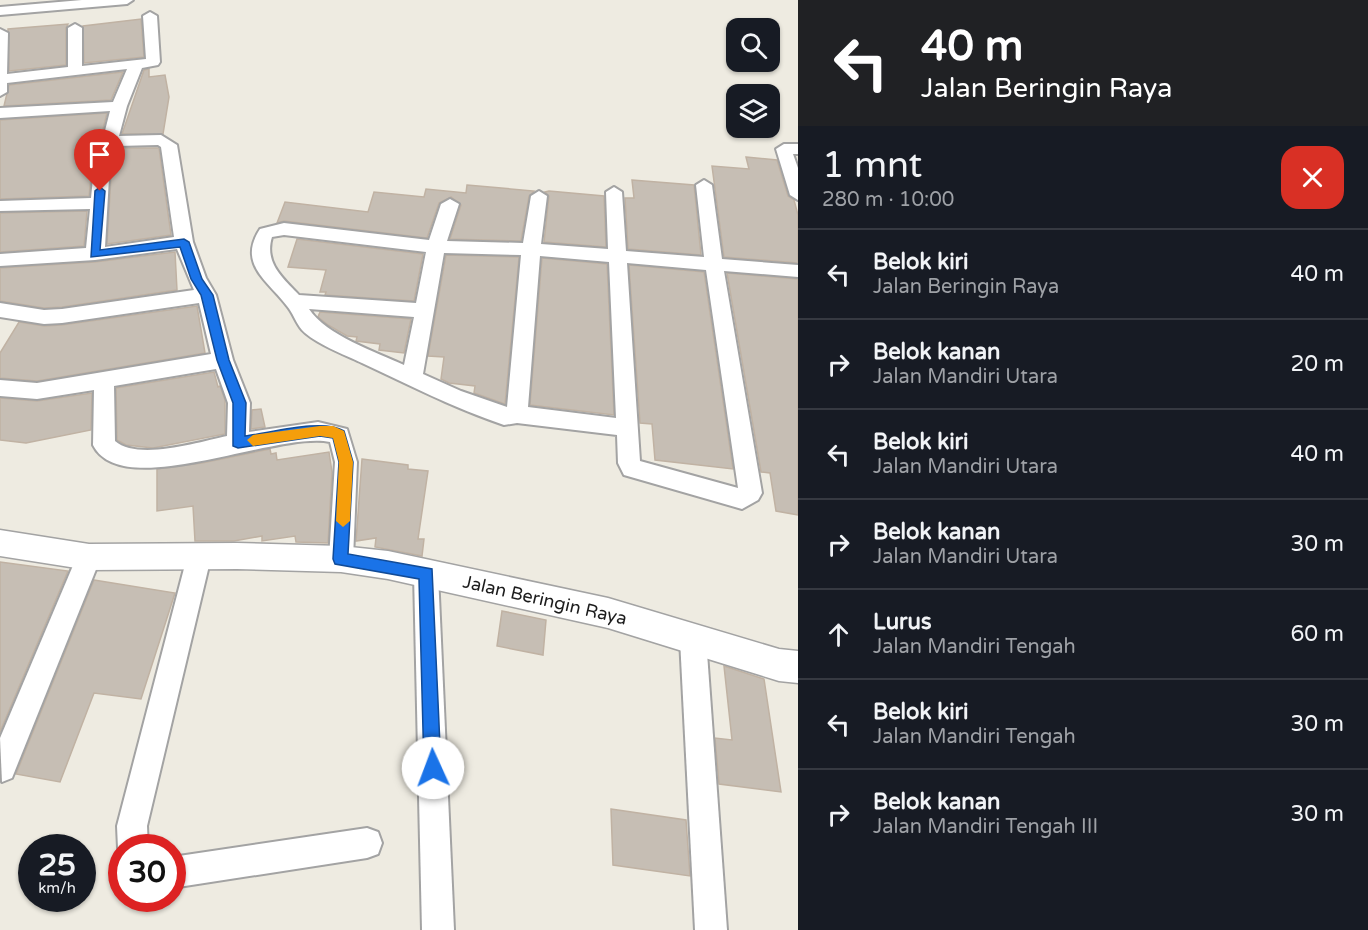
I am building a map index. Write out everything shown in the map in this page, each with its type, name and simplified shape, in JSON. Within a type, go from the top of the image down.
[{"type":"street","points":[[0,10],[127,0]]},
{"type":"street","points":[[1,33],[1,85],[75,71],[149,64],[154,60],[150,16]]},
{"type":"street","points":[[75,28],[75,71]]},
{"type":"street","points":[[94,254],[100,178],[119,106],[135,66]]},
{"type":"street","points":[[0,113],[119,106]]},
{"type":"street","points":[[111,141],[161,140],[169,145],[184,242],[196,279],[207,295],[223,360],[239,403],[238,442]]},
{"type":"street","points":[[797,147],[784,149],[798,195]]},
{"type":"street","points":[[614,192],[629,463],[632,468],[742,499],[748,496],[704,185]]},
{"type":"street","points":[[517,414],[531,249],[539,195]]},
{"type":"street","points":[[0,206],[99,203]]},
{"type":"street","points":[[412,379],[436,247],[450,204]]},
{"type":"street","points":[[627,428],[517,414],[504,416],[412,379],[309,325],[294,302],[270,277],[261,258],[262,240],[272,229],[284,228],[436,247],[531,249],[798,271]]},
{"type":"street","points":[[0,260],[94,254],[184,242]]},
{"type":"street","points":[[3,315],[62,316],[207,295]]},
{"type":"street","points":[[294,302],[426,310]]},
{"type":"street","points":[[0,388],[37,391],[223,360]]},
{"type":"street","points":[[104,381],[104,445],[108,452],[120,457],[146,461],[238,442],[320,431],[333,431],[339,435],[346,462],[341,559]]},
{"type":"street","name":"Jalan Beringin Raya","points":[[0,543],[90,557],[341,559],[426,574],[608,613],[779,665],[798,667]]},
{"type":"street","points":[[2,768],[90,557]]},
{"type":"street","points":[[132,834],[132,826],[199,557]]},
{"type":"street","points":[[426,574],[438,930]]},
{"type":"street","points":[[693,639],[711,930]]},
{"type":"street","points":[[186,871],[368,843]]},
{"type":"building","points":[[141,19],[144,57],[84,63],[83,26]]},
{"type":"building","points":[[68,24],[66,28],[66,65],[9,71],[8,29]]},
{"type":"building","points":[[149,69],[149,77],[165,75],[169,97],[163,134],[122,134],[144,70]]},
{"type":"building","points":[[123,72],[111,100],[4,106],[9,85]]},
{"type":"building","points":[[107,113],[91,177],[89,196],[0,199],[0,120]]},
{"type":"building","points":[[119,148],[159,148],[171,235],[107,244],[111,178]]},
{"type":"building","points":[[746,157],[777,160],[788,196],[794,200],[798,215],[798,263],[724,257],[712,166],[749,169]]},
{"type":"building","points":[[632,180],[694,185],[701,255],[628,249],[625,198],[634,198]]},
{"type":"building","points":[[467,185],[534,191],[529,196],[521,241],[450,239],[461,205],[451,197],[439,203],[427,238],[284,221],[277,223],[285,202],[368,212],[374,192],[424,197],[426,189],[466,193]]},
{"type":"building","points":[[545,192],[604,196],[606,247],[544,242],[549,196]]},
{"type":"building","points":[[87,211],[84,246],[0,252],[0,213]]},
{"type":"building","points":[[297,239],[423,254],[414,301],[325,295],[326,292],[320,292],[326,270],[288,267]]},
{"type":"building","points":[[175,252],[177,290],[62,307],[44,308],[0,301],[0,268],[95,262]]},
{"type":"building","points":[[446,255],[519,257],[505,404],[474,393],[475,386],[449,383],[441,379],[444,357],[428,356]]},
{"type":"building","points":[[542,258],[607,264],[614,415],[530,405]]},
{"type":"building","points":[[629,265],[704,272],[733,469],[655,460],[652,424],[640,423]]},
{"type":"building","points":[[727,273],[798,279],[798,515],[776,511],[770,473],[761,472]]},
{"type":"building","points":[[197,306],[205,353],[37,381],[0,378],[0,353],[19,322],[44,326],[62,325]]},
{"type":"building","points":[[320,312],[411,319],[404,353],[379,350],[380,344],[356,341],[357,337],[347,336],[318,317]]},
{"type":"building","points":[[214,372],[225,400],[225,434],[153,448],[126,445],[117,440],[116,388]]},
{"type":"building","points":[[92,393],[91,430],[26,443],[0,440],[0,398],[37,401]]},
{"type":"building","points":[[261,409],[265,427],[251,429],[252,410]]},
{"type":"building","points":[[270,449],[271,454],[276,453],[277,460],[329,452],[332,472],[328,543],[296,542],[295,536],[262,541],[262,536],[234,541],[195,541],[193,506],[157,511],[157,469],[202,463]]},
{"type":"building","points":[[362,459],[408,465],[408,469],[428,471],[418,539],[424,539],[422,556],[375,547],[376,538],[356,541]]},
{"type":"building","points":[[0,562],[68,571],[0,732]]},
{"type":"building","points":[[94,580],[175,593],[141,699],[94,693],[60,782],[16,774]]},
{"type":"building","points":[[502,611],[546,620],[543,655],[497,646]]},
{"type":"building","points":[[724,666],[764,679],[781,792],[719,784],[715,738],[732,740]]},
{"type":"building","points":[[611,809],[686,820],[690,876],[613,865]]},
{"type":"slow traffic","points":[[253,440],[320,431],[333,431],[339,435],[344,444],[346,462],[343,521]]},
{"type":"route","points":[[100,191],[94,254],[184,242],[196,279],[207,295],[223,360],[239,403],[238,442],[320,431],[333,431],[339,435],[344,444],[346,462],[341,559],[388,565],[426,574],[433,768]]}]
